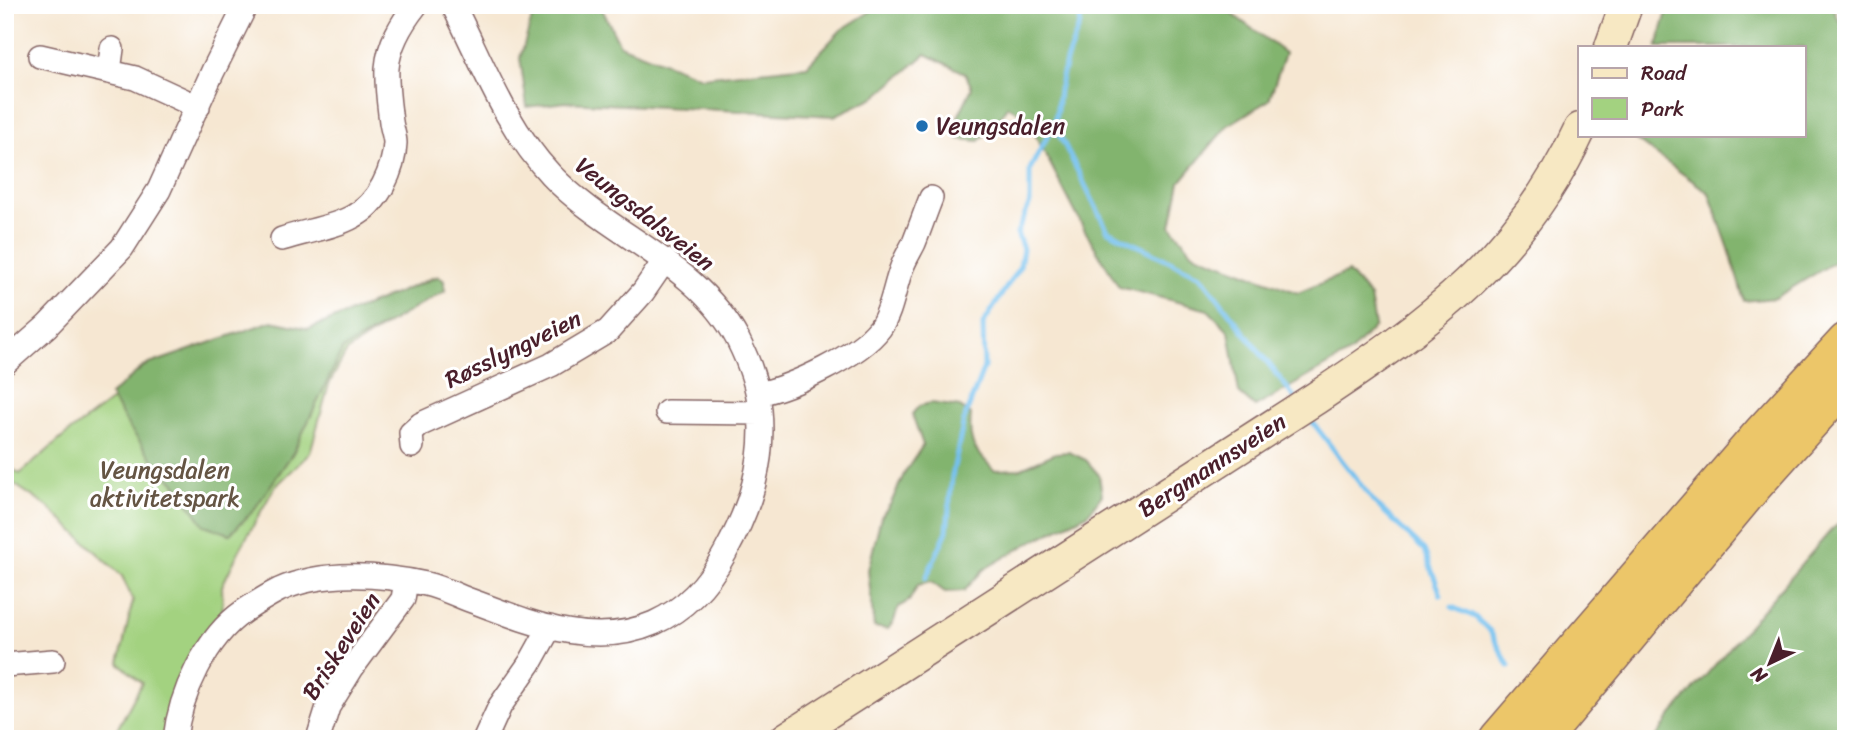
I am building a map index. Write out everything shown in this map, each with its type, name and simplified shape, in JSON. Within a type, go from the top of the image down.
[{"type":"highway","points":[[1498,739],[1762,433],[1846,342]]},
{"type":"highway","points":[[1542,739],[1754,485],[1846,382]]},
{"type":"main road","points":[[1611,46],[1626,5]]},
{"type":"main road","name":"Bergmannsveien","points":[[786,739],[1316,398],[1415,330],[1472,280],[1512,238],[1550,186],[1578,133]]},
{"type":"street","points":[[5,363],[47,326],[122,248],[159,190],[246,5]]},
{"type":"street","points":[[282,239],[356,216],[384,185],[394,144],[387,70],[391,44],[405,18],[416,5]]},
{"type":"street","name":"Veungsdalsveien","points":[[175,739],[176,726],[190,681],[202,659],[234,618],[282,589],[311,580],[372,576],[428,584],[550,627],[583,634],[626,633],[676,611],[703,586],[719,565],[735,535],[752,494],[760,463],[759,404],[746,355],[732,330],[718,309],[696,285],[589,207],[553,177],[534,155],[500,103],[453,5]]},
{"type":"street","points":[[40,57],[111,60],[135,78],[198,107]]},
{"type":"street","points":[[667,412],[759,404],[775,391],[847,357],[860,347],[885,321],[902,267],[931,198]]},
{"type":"street","name":"Røsslyngveien","points":[[412,446],[411,433],[421,424],[551,365],[608,331],[643,292],[665,260]]},
{"type":"street","name":"Briskeveien","points":[[318,739],[328,706],[352,668],[403,599],[406,581]]},
{"type":"street","points":[[485,739],[500,706],[530,663],[550,627]]},
{"type":"street","points":[[5,664],[52,661]]},
{"type":"green space","points":[[536,5],[600,5],[620,45],[701,77],[807,66],[841,30],[881,5],[1220,5],[1285,53],[1269,100],[1227,126],[1180,182],[1171,226],[1193,253],[1298,293],[1348,272],[1370,297],[1375,326],[1351,352],[1255,407],[1239,393],[1229,331],[1208,310],[1119,287],[1084,229],[1025,115],[1007,106],[1000,119],[979,141],[959,139],[951,131],[972,88],[965,73],[926,54],[877,96],[834,116],[566,102],[527,107],[520,58]]},
{"type":"green space","points":[[1669,5],[1833,5],[1846,30],[1846,255],[1775,298],[1744,301],[1709,193],[1635,139],[1636,136],[1806,136],[1806,46],[1657,46]]},
{"type":"green space","points":[[439,276],[444,281],[445,291],[343,349],[293,453],[253,511],[230,534],[204,525],[174,482],[154,461],[129,427],[110,395],[144,366],[272,321],[309,329]]},
{"type":"green space","name":"Veungsdalen aktivitetspark","points":[[434,277],[438,291],[347,351],[329,384],[310,453],[274,488],[222,586],[223,617],[164,739],[112,739],[142,683],[119,663],[133,600],[122,576],[48,507],[5,478],[5,464],[20,474],[63,437],[148,373],[308,334]]},
{"type":"green space","points":[[931,403],[960,407],[971,415],[974,446],[994,470],[1019,469],[1056,453],[1069,452],[1086,460],[1099,475],[1102,495],[1088,514],[1031,542],[983,570],[964,591],[945,592],[931,582],[918,585],[909,601],[898,607],[894,621],[888,629],[874,627],[868,570],[881,517],[923,445],[912,414],[919,406]]},
{"type":"green space","points":[[1846,519],[1846,739],[1655,739],[1670,717],[1832,529]]},
{"type":"waterway","points":[[926,578],[947,531],[952,476],[964,420],[984,367],[983,324],[1020,266],[1023,249],[1017,233],[1030,203],[1030,169],[1054,124],[1066,61],[1080,24],[1081,5]]},
{"type":"waterway","points":[[1054,124],[1108,231],[1201,276],[1295,398]]},
{"type":"waterway","points":[[1307,415],[1374,502],[1424,550],[1441,595]]},
{"type":"waterway","points":[[1452,607],[1475,617],[1490,631],[1509,666]]},
{"type":"place","name":"Veungsdalen","points":[[922,126]]}]
